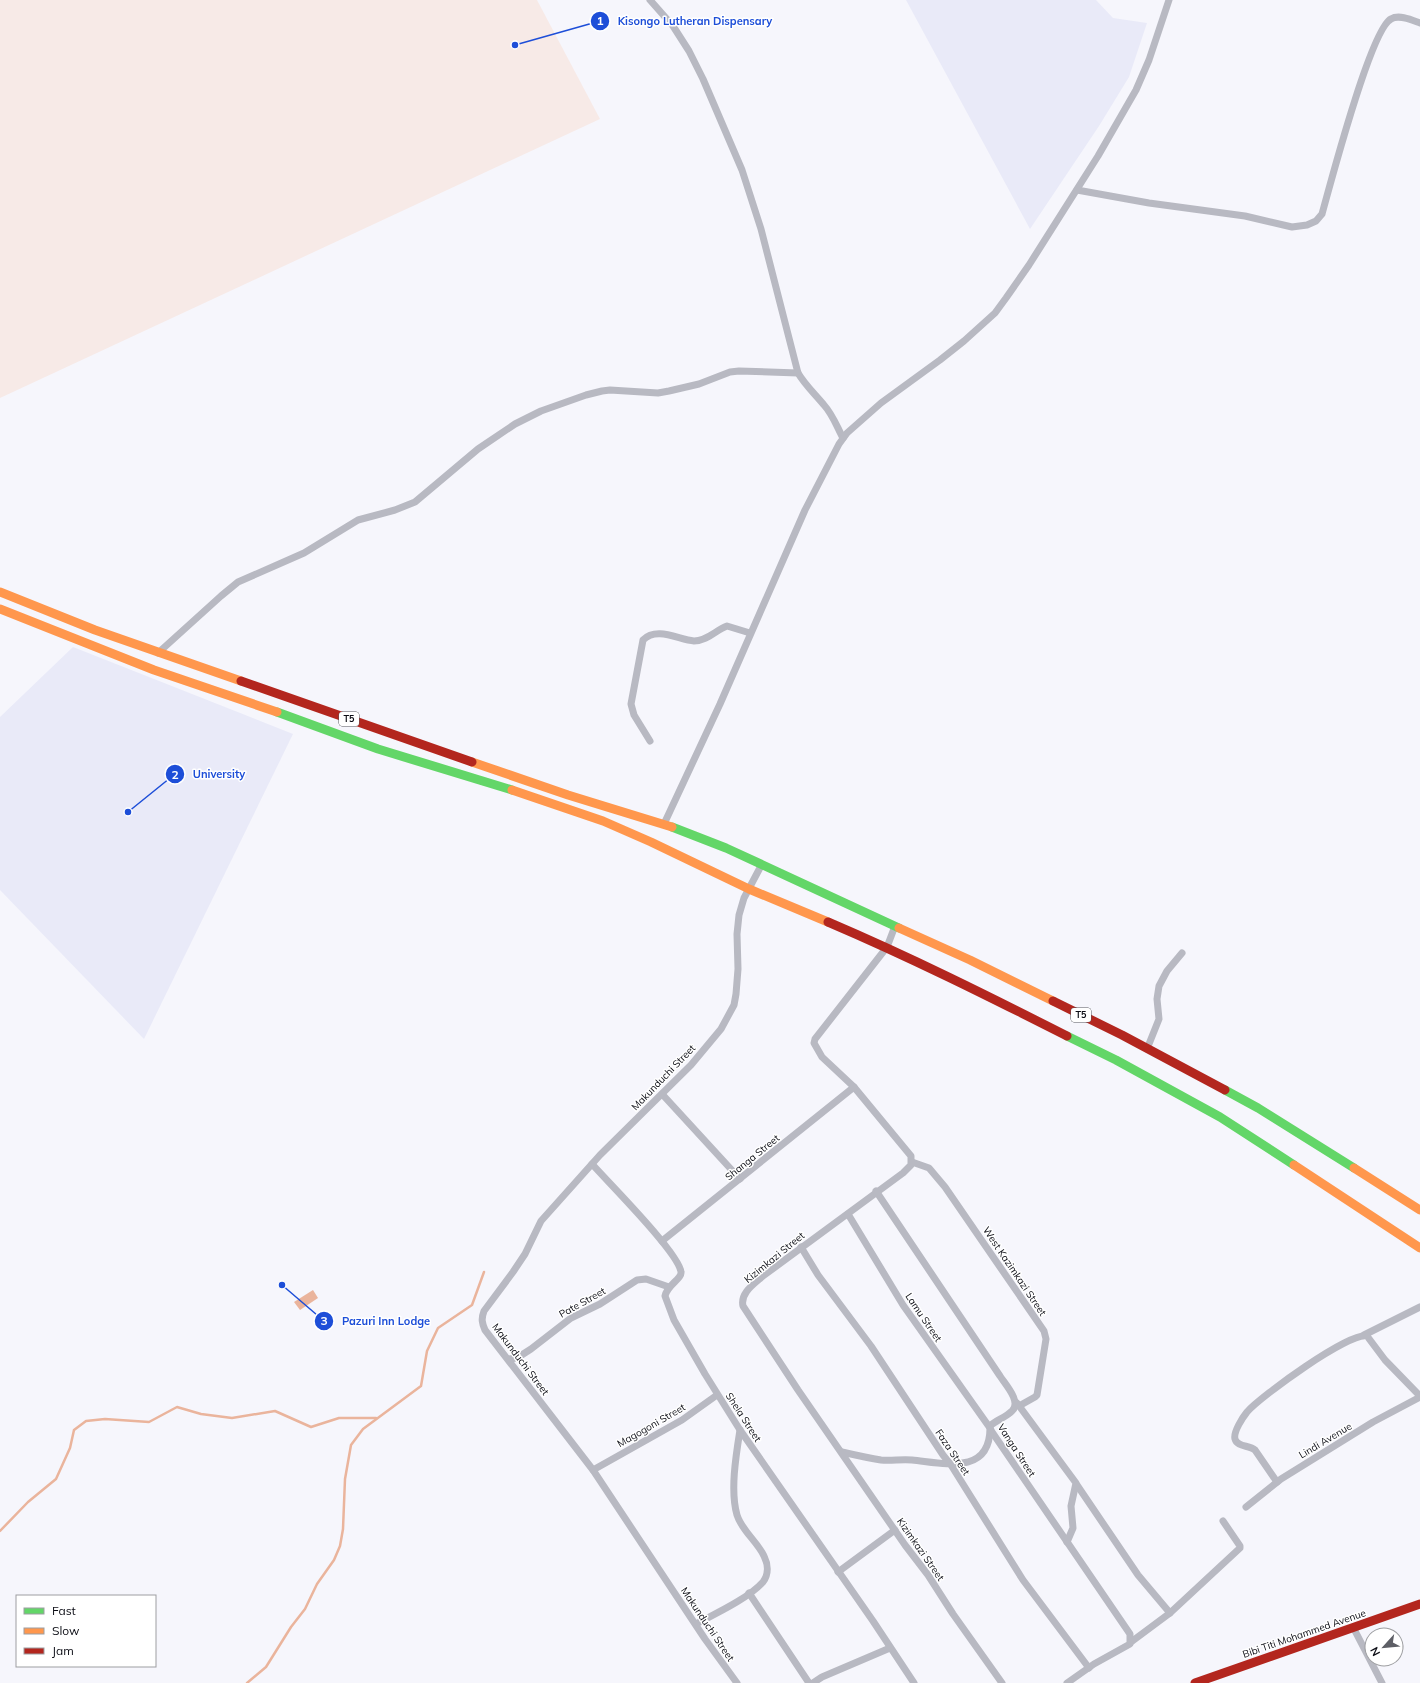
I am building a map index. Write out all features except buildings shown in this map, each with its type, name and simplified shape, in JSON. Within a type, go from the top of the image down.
[{"type":"main road","name":"T5","points":[[0,592],[37,608],[158,653],[561,793],[664,824],[726,848],[970,960],[1147,1049],[1258,1108],[1419,1208]]},
{"type":"main road","points":[[0,609],[154,670],[318,726],[378,749],[436,768],[482,780],[603,821],[651,842],[749,889],[887,947],[951,976],[1116,1060],[1206,1109],[1420,1248]]},
{"type":"main road","name":"Bibi Titi Mohammed Avenue","points":[[1195,1683],[1420,1604]]},
{"type":"street","points":[[650,0],[673,26],[689,51],[703,79],[742,170],[761,229],[798,373],[805,385],[824,404],[833,416],[843,438]]},
{"type":"street","points":[[664,824],[720,704],[805,510],[835,451],[843,438],[881,403],[940,360],[994,313],[1029,266],[1120,120],[1136,90],[1149,60],[1169,0]]},
{"type":"street","points":[[1077,190],[1149,203],[1245,216],[1292,227],[1307,225],[1316,221],[1322,214],[1348,121],[1378,36],[1390,19],[1398,17],[1420,23]]},
{"type":"street","points":[[158,653],[238,582],[304,553],[358,520],[395,510],[415,502],[478,450],[515,424],[541,411],[602,391],[610,390],[658,393],[699,384],[730,372],[798,373]]},
{"type":"street","points":[[650,741],[634,715],[631,704],[643,640],[649,635],[655,634],[674,635],[693,641],[706,638],[728,626],[750,634]]},
{"type":"street","name":"Makunduchi Street","points":[[738,1683],[696,1624],[593,1470],[509,1359],[485,1330],[482,1323],[482,1317],[484,1311],[513,1272],[541,1221],[592,1164],[691,1065],[721,1029],[734,1005],[738,969],[737,934],[739,915],[744,898],[762,864]]},
{"type":"street","points":[[895,926],[887,947],[814,1041],[815,1046],[822,1057],[854,1087],[911,1156],[912,1162]]},
{"type":"street","points":[[1147,1049],[1159,1020],[1157,999],[1159,986],[1167,971],[1182,953]]},
{"type":"street","name":"Shanga Street","points":[[662,1241],[854,1087]]},
{"type":"street","points":[[662,1094],[740,1179]]},
{"type":"street","name":"Kizimkazi Street","points":[[912,1162],[903,1173],[876,1191],[848,1214],[758,1280],[745,1293],[742,1302],[743,1306],[798,1390],[1002,1683]]},
{"type":"street","name":"West Kazimkazi Street","points":[[912,1162],[929,1168],[945,1187],[1044,1330],[1046,1339],[1037,1395],[1017,1403]]},
{"type":"street","points":[[592,1164],[662,1241],[678,1263],[681,1274],[669,1287]]},
{"type":"street","points":[[876,1191],[1017,1403],[1075,1480],[1076,1485],[1138,1575],[1170,1613]]},
{"type":"street","name":"Lamu Street","points":[[848,1214],[903,1305],[990,1428]]},
{"type":"street","name":"Faza Street","points":[[801,1247],[818,1274],[870,1346],[951,1465],[1023,1580],[1089,1668]]},
{"type":"street","name":"Pate Street","points":[[509,1359],[518,1358],[571,1318],[600,1304],[637,1280],[646,1279],[669,1287]]},
{"type":"street","name":"Shela Street","points":[[669,1287],[666,1290],[665,1296],[674,1320],[717,1395],[838,1572],[874,1621],[914,1683]]},
{"type":"street","points":[[1277,1482],[1255,1450],[1251,1447],[1239,1444],[1236,1441],[1234,1436],[1241,1419],[1260,1400],[1309,1364],[1334,1349],[1364,1336],[1420,1307]]},
{"type":"street","points":[[1364,1336],[1367,1336],[1385,1360],[1420,1396]]},
{"type":"street","name":"Magogoni Street","points":[[593,1470],[676,1424],[717,1395]]},
{"type":"street","name":"Lindi Avenue","points":[[1246,1507],[1277,1482],[1373,1422],[1420,1396]]},
{"type":"street","name":"Vanga Street","points":[[1017,1403],[1012,1411],[991,1425],[990,1428],[1066,1542],[1130,1634],[1131,1642]]},
{"type":"street","points":[[842,1452],[882,1460],[902,1459],[951,1465],[966,1463],[979,1456],[988,1443],[990,1428]]},
{"type":"street","points":[[696,1624],[749,1593],[763,1581],[767,1573],[763,1554],[744,1529],[737,1514],[734,1480],[736,1453],[740,1430]]},
{"type":"street","points":[[1066,1542],[1073,1528],[1071,1506],[1076,1485]]},
{"type":"street","points":[[1067,1683],[1130,1644],[1170,1613],[1240,1547],[1223,1521]]},
{"type":"street","points":[[838,1572],[895,1530]]},
{"type":"street","points":[[749,1593],[809,1683]]},
{"type":"street","points":[[1353,1627],[1382,1683]]},
{"type":"street","points":[[813,1683],[822,1677],[890,1648]]},
{"type":"shaded area","points":[[0,0],[537,0],[600,119],[0,398]]},
{"type":"shaded area","points":[[906,0],[1096,0],[1113,18],[1147,23],[1129,77],[1099,126],[1030,229]]},
{"type":"shaded area","points":[[73,647],[293,734],[144,1039],[0,890],[0,717]]},
{"type":"shaded area","points":[[313,1290],[318,1298],[300,1310],[294,1302]]},
{"type":"waterway","points":[[247,1683],[266,1667],[291,1627],[305,1609],[317,1584],[334,1560],[340,1546],[343,1529],[345,1479],[351,1445],[363,1429],[421,1386],[427,1351],[438,1328],[472,1305],[484,1272]]},
{"type":"waterway","points":[[0,1531],[28,1502],[56,1479],[70,1448],[74,1430],[86,1421],[105,1419],[149,1422],[177,1407],[201,1414],[232,1418],[275,1411],[311,1427],[339,1418],[376,1418]]},
{"type":"traffic: fast","points":[[277,712],[378,749],[512,790]]},
{"type":"traffic: fast","points":[[672,827],[726,848],[899,928]]},
{"type":"traffic: fast","points":[[1067,1036],[1116,1060],[1220,1117],[1294,1165]]},
{"type":"traffic: fast","points":[[1225,1090],[1258,1108],[1354,1168]]},
{"type":"traffic: slow","points":[[0,592],[95,630],[241,681]]},
{"type":"traffic: slow","points":[[0,609],[154,670],[277,712]]},
{"type":"traffic: slow","points":[[472,762],[568,795],[672,827]]},
{"type":"traffic: slow","points":[[512,790],[603,821],[651,842],[749,889],[828,922]]},
{"type":"traffic: slow","points":[[899,928],[970,960],[1053,1001]]},
{"type":"traffic: slow","points":[[1294,1165],[1420,1248]]},
{"type":"traffic: slow","points":[[1354,1168],[1420,1210]]},
{"type":"traffic: jam","points":[[241,681],[472,762]]},
{"type":"traffic: jam","points":[[828,922],[919,963],[1067,1036]]},
{"type":"traffic: jam","points":[[1053,1001],[1122,1035],[1225,1090]]},
{"type":"traffic: jam","points":[[1195,1683],[1420,1604]]},
{"type":"place","name":"Kisongo Lutheran Dispensary","points":[[515,45]]},
{"type":"place","name":"University","points":[[128,812]]},
{"type":"place","name":"Pazuri Inn Lodge","points":[[282,1285]]}]
